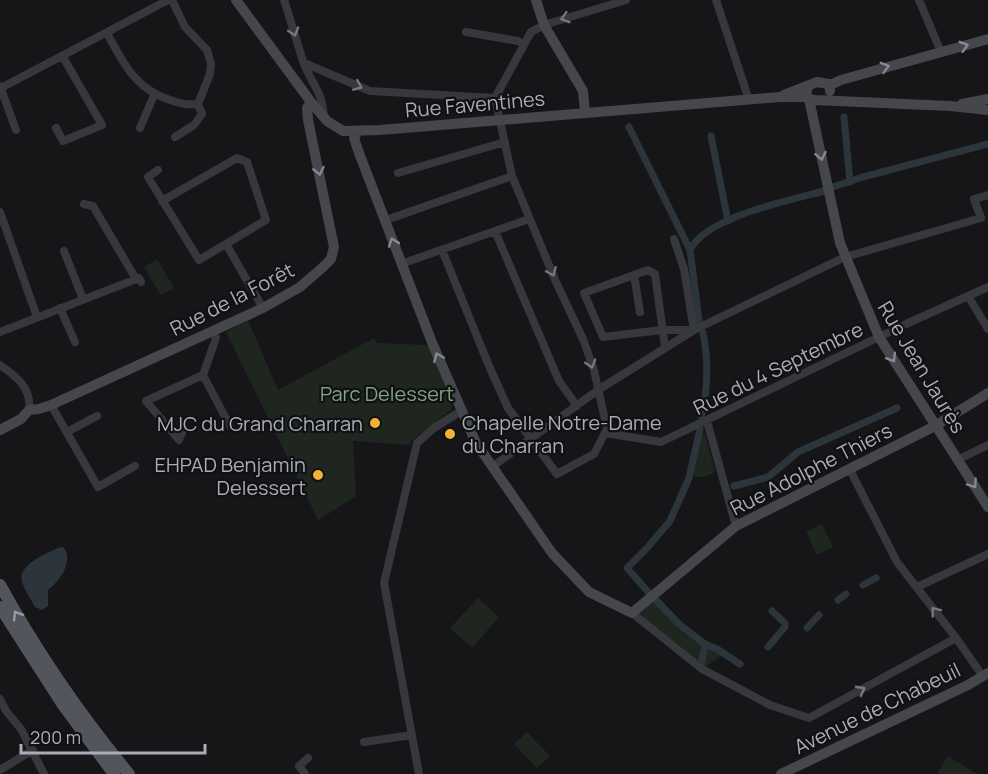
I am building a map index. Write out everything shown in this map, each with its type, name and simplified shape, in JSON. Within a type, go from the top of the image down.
[{"type":"main road","points":[[0,585],[49,667],[129,774]]},
{"type":"main road","points":[[0,607],[63,705],[114,774]]},
{"type":"street","points":[[16,130],[0,87],[63,57],[170,0],[185,27],[207,50],[211,64],[210,74],[198,104],[202,114],[194,125],[175,137]]},
{"type":"street","points":[[236,0],[311,102],[339,129],[359,153]]},
{"type":"street","points":[[284,0],[309,77],[320,93],[324,117]]},
{"type":"street","points":[[536,0],[544,25],[583,91],[585,112]]},
{"type":"street","points":[[442,250],[508,408],[557,474],[594,454],[607,429],[598,390],[583,339],[556,282],[512,176],[495,98],[531,32],[544,25],[626,0]]},
{"type":"street","points":[[716,0],[749,100]]},
{"type":"street","points":[[919,0],[940,52]]},
{"type":"street","points":[[466,32],[518,41],[524,45]]},
{"type":"street","points":[[107,33],[122,61],[140,85],[154,95],[186,105],[198,104]]},
{"type":"street","points":[[821,100],[838,81],[988,39]]},
{"type":"street","points":[[56,128],[63,141],[102,125],[63,57]]},
{"type":"street","points":[[304,63],[370,91],[495,98]]},
{"type":"street","points":[[845,100],[831,87],[820,81],[808,94],[821,100],[950,106],[986,104]]},
{"type":"street","name":"Rue Faventines","points":[[339,129],[358,131],[808,94]]},
{"type":"street","name":"Rue Jean Jaurès","points":[[808,94],[840,243],[879,337],[988,507]]},
{"type":"street","points":[[140,128],[154,95]]},
{"type":"street","name":"Rue de la Forêt","points":[[0,430],[21,419],[29,410],[39,410],[51,405],[263,308],[300,287],[331,259],[334,247],[308,120],[308,108],[311,102]]},
{"type":"street","points":[[358,131],[354,138],[401,264],[476,442],[548,548],[589,592],[632,613],[702,669],[770,705],[809,718],[956,638]]},
{"type":"street","points":[[398,173],[505,142]]},
{"type":"street","points":[[158,170],[148,177],[162,201],[199,260],[266,220],[247,162],[237,158],[162,201]]},
{"type":"street","points":[[386,220],[512,176]]},
{"type":"street","points":[[492,467],[598,390],[694,330],[845,257],[981,218],[974,199],[988,195]]},
{"type":"street","points":[[0,332],[83,299],[139,280],[93,206],[84,204]]},
{"type":"street","points":[[0,212],[37,317]]},
{"type":"street","points":[[401,264],[529,219]]},
{"type":"street","points":[[495,231],[559,381],[577,406]]},
{"type":"street","points":[[674,239],[684,269],[694,330]]},
{"type":"street","points":[[226,244],[263,308]]},
{"type":"street","points":[[64,251],[83,299]]},
{"type":"street","points":[[665,347],[662,330],[655,274],[648,270],[584,293],[603,338],[662,330],[694,330]]},
{"type":"street","points":[[634,275],[640,312]]},
{"type":"street","name":"Rue du 4 Septembre","points":[[605,433],[662,442],[988,287]]},
{"type":"street","points":[[968,296],[988,329]]},
{"type":"street","points":[[60,308],[75,342]]},
{"type":"street","points":[[184,428],[179,440],[146,401],[203,375],[216,338],[213,330]]},
{"type":"street","points":[[0,364],[20,380],[30,402],[29,410]]},
{"type":"street","points":[[203,375],[230,426]]},
{"type":"street","name":"Rue Adolphe Thiers","points":[[632,613],[736,526],[934,426],[988,393]]},
{"type":"street","points":[[51,405],[98,487],[135,466]]},
{"type":"street","points":[[419,774],[384,583],[417,443],[434,428],[461,411]]},
{"type":"street","points":[[67,432],[98,416]]},
{"type":"street","points":[[707,421],[736,526]]},
{"type":"street","points":[[957,460],[988,445]]},
{"type":"street","points":[[849,468],[897,562],[956,638],[980,679]]},
{"type":"street","points":[[917,587],[988,554]]},
{"type":"street","name":"Avenue de Chabeuil","points":[[782,773],[980,679]]},
{"type":"street","points":[[0,699],[6,711],[21,729],[44,774]]},
{"type":"street","points":[[364,742],[412,735]]},
{"type":"street","points":[[0,770],[33,750]]},
{"type":"street","points":[[305,774],[299,766],[308,758]]},
{"type":"green space","points":[[157,259],[174,288],[161,295],[144,267]]},
{"type":"green space","name":"Parc Delessert","points":[[248,320],[278,390],[374,338],[377,343],[429,345],[450,395],[448,397],[452,405],[451,410],[411,441],[410,445],[353,441],[356,496],[318,520],[226,332]]},
{"type":"green space","points":[[700,433],[705,434],[715,471],[704,477],[691,475]]},
{"type":"green space","points":[[822,524],[833,547],[817,555],[806,532]]},
{"type":"green space","points":[[478,598],[499,617],[472,648],[450,628]]},
{"type":"green space","points":[[655,599],[679,624],[705,644],[724,654],[702,669],[632,613]]},
{"type":"green space","points":[[527,732],[550,756],[537,768],[514,744]]},
{"type":"green space","points":[[948,756],[977,774],[937,774]]},
{"type":"shaded area","points":[[63,547],[67,558],[64,570],[57,582],[48,590],[48,606],[42,610],[35,607],[23,584],[22,575],[34,560]]},
{"type":"waterway","points":[[844,117],[850,182]]},
{"type":"waterway","points":[[629,127],[690,250]]},
{"type":"waterway","points":[[711,136],[728,221]]},
{"type":"waterway","points":[[833,187],[988,144]]},
{"type":"waterway","points":[[699,320],[690,250],[699,238],[730,219],[824,191]]},
{"type":"waterway","points":[[701,417],[707,375],[703,333]]},
{"type":"waterway","points":[[734,486],[768,477],[798,452],[897,408]]},
{"type":"waterway","points":[[650,594],[627,568],[670,521],[689,478],[700,429]]},
{"type":"waterway","points":[[863,585],[876,578]]},
{"type":"waterway","points":[[838,600],[846,594]]},
{"type":"waterway","points":[[655,599],[679,624],[705,644],[740,664]]},
{"type":"waterway","points":[[768,647],[785,627],[785,623],[772,611]]},
{"type":"waterway","points":[[807,628],[819,615]]},
{"type":"waterway","points":[[701,666],[705,644]]},
{"type":"place","name":"MJC du Grand Charran","points":[[375,423]]},
{"type":"place","name":"Chapelle Notre-Dame du Charran","points":[[450,434]]},
{"type":"place","name":"EHPAD Benjamin Delessert","points":[[318,475]]}]
